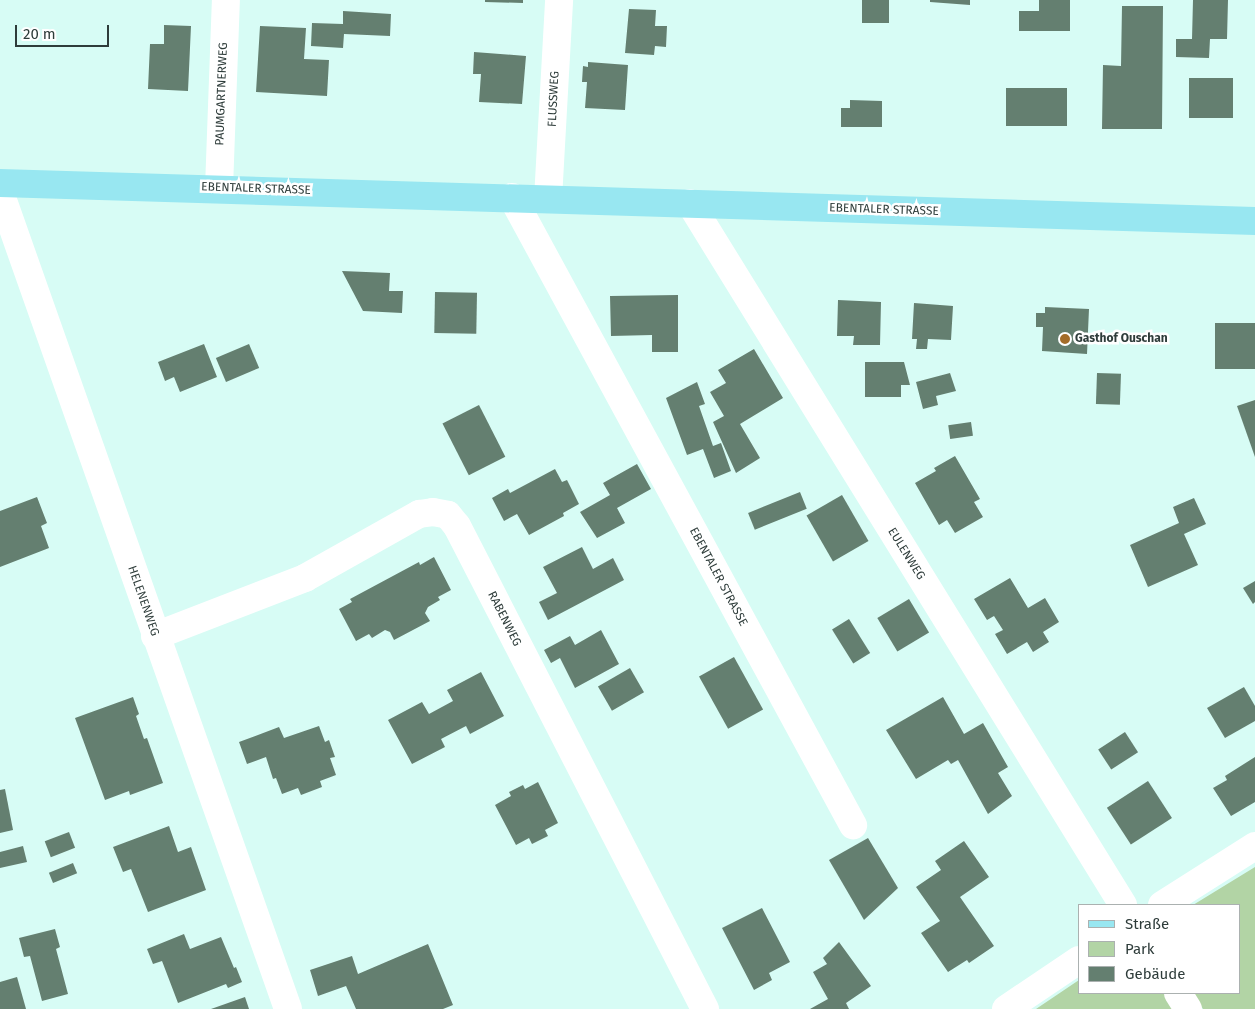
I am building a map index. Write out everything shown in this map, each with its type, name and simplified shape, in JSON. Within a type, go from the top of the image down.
[{"type":"main road","name":"EBENTALER STRASSE","points":[[0,183],[219,188],[1255,221]]},
{"type":"street","name":"PAUMGARTNERWEG","points":[[219,188],[226,0]]},
{"type":"street","name":"FLUSSWEG","points":[[548,199],[559,0]]},
{"type":"street","name":"HELENENWEG","points":[[0,192],[288,1009]]},
{"type":"street","name":"EBENTALER STRASSE","points":[[512,197],[853,825]]},
{"type":"street","name":"EULENWEG","points":[[690,203],[1122,904]]},
{"type":"street","name":"RABENWEG","points":[[155,636],[305,578],[420,514],[434,512],[448,515],[461,535],[705,1009]]},
{"type":"street","points":[[1164,904],[1255,846]]},
{"type":"street","points":[[1006,1009],[1078,961]]},
{"type":"street","points":[[1179,994],[1188,1009]]},
{"type":"green space","points":[[1255,867],[1255,1009],[1203,1009],[1194,994],[1240,994],[1240,904],[1195,904]]},
{"type":"green space","points":[[1078,981],[1078,994],[1168,994],[1177,1009],[1036,1009]]},
{"type":"building","points":[[485,0],[523,0],[523,3],[485,2]]},
{"type":"building","points":[[862,0],[889,0],[889,23],[862,23]]},
{"type":"building","points":[[930,0],[970,0],[970,5],[930,2]]},
{"type":"building","points":[[1039,0],[1070,0],[1070,31],[1019,31],[1019,11],[1039,11]]},
{"type":"building","points":[[1193,0],[1228,0],[1227,39],[1210,39],[1209,58],[1176,57],[1176,39],[1192,39]]},
{"type":"building","points":[[1122,6],[1163,6],[1162,129],[1102,129],[1103,65],[1121,66]]},
{"type":"building","points":[[629,9],[656,10],[655,26],[667,26],[666,47],[655,46],[654,55],[625,53]]},
{"type":"building","points":[[343,11],[391,14],[390,36],[344,34],[343,48],[311,46],[312,23],[343,24]]},
{"type":"building","points":[[164,25],[191,26],[188,91],[148,89],[150,44],[164,44]]},
{"type":"building","points":[[260,26],[306,28],[304,59],[329,60],[327,96],[256,92]]},
{"type":"building","points":[[474,52],[526,56],[522,104],[479,102],[481,74],[473,74]]},
{"type":"building","points":[[588,62],[628,65],[625,110],[585,108],[587,82],[582,82],[583,66],[588,67]]},
{"type":"building","points":[[1189,78],[1233,78],[1233,118],[1189,118]]},
{"type":"building","points":[[1006,88],[1067,88],[1067,126],[1006,126]]},
{"type":"building","points":[[850,100],[882,101],[882,127],[841,127],[841,108],[850,108]]},
{"type":"building","points":[[342,271],[390,273],[389,291],[403,291],[402,313],[363,311]]},
{"type":"building","points":[[435,292],[477,293],[476,334],[434,333]]},
{"type":"building","points":[[678,295],[678,352],[652,352],[652,335],[611,336],[610,296]]},
{"type":"building","points":[[838,300],[881,302],[880,345],[853,345],[854,336],[837,336]]},
{"type":"building","points":[[914,303],[953,306],[951,340],[928,339],[927,349],[916,349],[917,339],[912,339]]},
{"type":"building","name":"Gasthof Ouschan","points":[[1045,307],[1089,309],[1087,354],[1042,351],[1043,327],[1036,327],[1036,313],[1045,313]]},
{"type":"building","points":[[1215,323],[1255,323],[1255,369],[1215,369]]},
{"type":"building","points":[[204,344],[217,377],[180,392],[174,377],[165,381],[158,362]]},
{"type":"building","points":[[249,344],[259,368],[226,382],[216,358]]},
{"type":"building","points":[[754,349],[783,398],[740,424],[760,458],[736,473],[713,422],[724,416],[710,392],[726,383],[718,370]]},
{"type":"building","points":[[865,362],[904,362],[910,385],[901,385],[901,397],[865,397]]},
{"type":"building","points":[[950,373],[956,391],[936,396],[938,405],[923,409],[916,382]]},
{"type":"building","points":[[1097,373],[1121,374],[1120,405],[1096,404]]},
{"type":"building","points":[[697,382],[705,404],[699,406],[713,446],[721,443],[731,471],[714,478],[703,449],[687,455],[666,398]]},
{"type":"building","points":[[1255,400],[1255,457],[1237,406]]},
{"type":"building","points":[[479,405],[505,457],[469,475],[442,424]]},
{"type":"building","points":[[971,422],[973,436],[950,439],[948,425]]},
{"type":"building","points":[[955,456],[980,499],[974,502],[983,517],[955,533],[947,520],[939,525],[915,483],[936,471],[934,468]]},
{"type":"building","points":[[637,464],[651,489],[617,508],[625,523],[597,538],[580,512],[610,495],[603,483]]},
{"type":"building","points":[[555,469],[562,482],[567,480],[579,504],[563,513],[564,516],[529,535],[517,514],[504,521],[492,498],[508,489],[510,493]]},
{"type":"building","points":[[800,492],[807,509],[755,530],[748,513]]},
{"type":"building","points":[[842,495],[868,541],[833,561],[806,516]]},
{"type":"building","points":[[37,497],[47,523],[41,526],[49,548],[0,567],[0,511]]},
{"type":"building","points":[[1194,498],[1206,524],[1184,534],[1198,565],[1148,587],[1130,545],[1179,523],[1173,507]]},
{"type":"building","points":[[582,547],[593,569],[613,558],[624,580],[548,620],[539,602],[557,593],[543,567]]},
{"type":"building","points":[[434,557],[451,590],[438,597],[440,600],[428,607],[425,613],[430,621],[394,640],[390,632],[385,630],[372,638],[369,634],[356,641],[339,609],[352,602],[350,599],[419,562],[420,565]]},
{"type":"building","points":[[1010,578],[1028,608],[1045,598],[1059,622],[1043,632],[1049,642],[1033,652],[1027,642],[1007,654],[995,634],[1003,630],[994,616],[987,620],[974,599]]},
{"type":"building","points":[[1255,581],[1255,602],[1253,604],[1243,588]]},
{"type":"building","points":[[909,599],[929,632],[897,651],[877,618]]},
{"type":"building","points":[[849,619],[870,653],[853,664],[832,630]]},
{"type":"building","points":[[601,630],[619,664],[575,688],[560,658],[551,663],[544,650],[570,636],[575,645]]},
{"type":"building","points":[[734,657],[763,709],[728,729],[699,676]]},
{"type":"building","points":[[630,668],[644,692],[612,711],[598,686]]},
{"type":"building","points":[[481,672],[504,716],[470,734],[466,726],[441,739],[445,747],[412,764],[388,720],[422,702],[429,714],[453,701],[447,690]]},
{"type":"building","points":[[1244,687],[1255,706],[1255,721],[1225,738],[1207,708]]},
{"type":"building","points":[[133,697],[139,714],[136,716],[144,739],[147,738],[163,783],[130,795],[129,791],[105,800],[75,718]]},
{"type":"building","points":[[943,697],[964,734],[983,723],[1008,767],[998,773],[1012,796],[988,814],[958,760],[951,764],[948,760],[916,779],[886,730]]},
{"type":"building","points":[[319,726],[325,742],[329,740],[335,757],[330,758],[336,775],[320,781],[322,787],[301,795],[298,788],[282,794],[276,778],[273,779],[266,757],[247,764],[239,742],[279,727],[284,738]]},
{"type":"building","points":[[1125,732],[1138,752],[1111,770],[1098,749]]},
{"type":"building","points":[[1255,757],[1255,802],[1231,816],[1213,788],[1227,780],[1225,776]]},
{"type":"building","points":[[1148,781],[1172,818],[1131,845],[1107,808]]},
{"type":"building","points":[[538,782],[558,823],[545,830],[548,836],[532,844],[529,838],[516,845],[495,805],[511,796],[509,792],[523,785],[525,789]]},
{"type":"building","points":[[5,789],[13,830],[0,833],[0,790]]},
{"type":"building","points":[[169,826],[178,852],[191,847],[206,890],[148,912],[131,869],[123,872],[113,847]]},
{"type":"building","points":[[69,832],[75,848],[51,857],[45,841]]},
{"type":"building","points":[[868,838],[898,888],[864,920],[829,860]]},
{"type":"building","points":[[964,841],[989,877],[960,897],[994,946],[969,963],[967,960],[948,972],[921,933],[940,921],[916,887],[941,870],[935,861]]},
{"type":"building","points":[[23,846],[27,862],[0,868],[0,852]]},
{"type":"building","points":[[73,863],[77,873],[53,883],[49,873]]},
{"type":"building","points":[[762,908],[790,962],[769,973],[772,980],[754,990],[722,928]]},
{"type":"building","points":[[55,929],[60,947],[56,949],[68,994],[42,1001],[30,956],[24,957],[19,938]]},
{"type":"building","points":[[184,934],[190,949],[221,937],[242,982],[228,988],[226,984],[178,1003],[162,961],[153,964],[147,949]]},
{"type":"building","points":[[839,942],[871,986],[846,1003],[849,1009],[810,1009],[828,999],[813,972],[827,964],[823,958]]},
{"type":"building","points":[[428,944],[453,1005],[443,1009],[356,1009],[346,986],[318,996],[310,970],[352,956],[358,974]]},
{"type":"building","points":[[17,977],[26,1009],[0,1009],[0,982]]},
{"type":"building","points":[[245,997],[249,1009],[211,1009]]},
{"type":"place","name":"Gasthof Ouschan","points":[[1065,339]]}]
